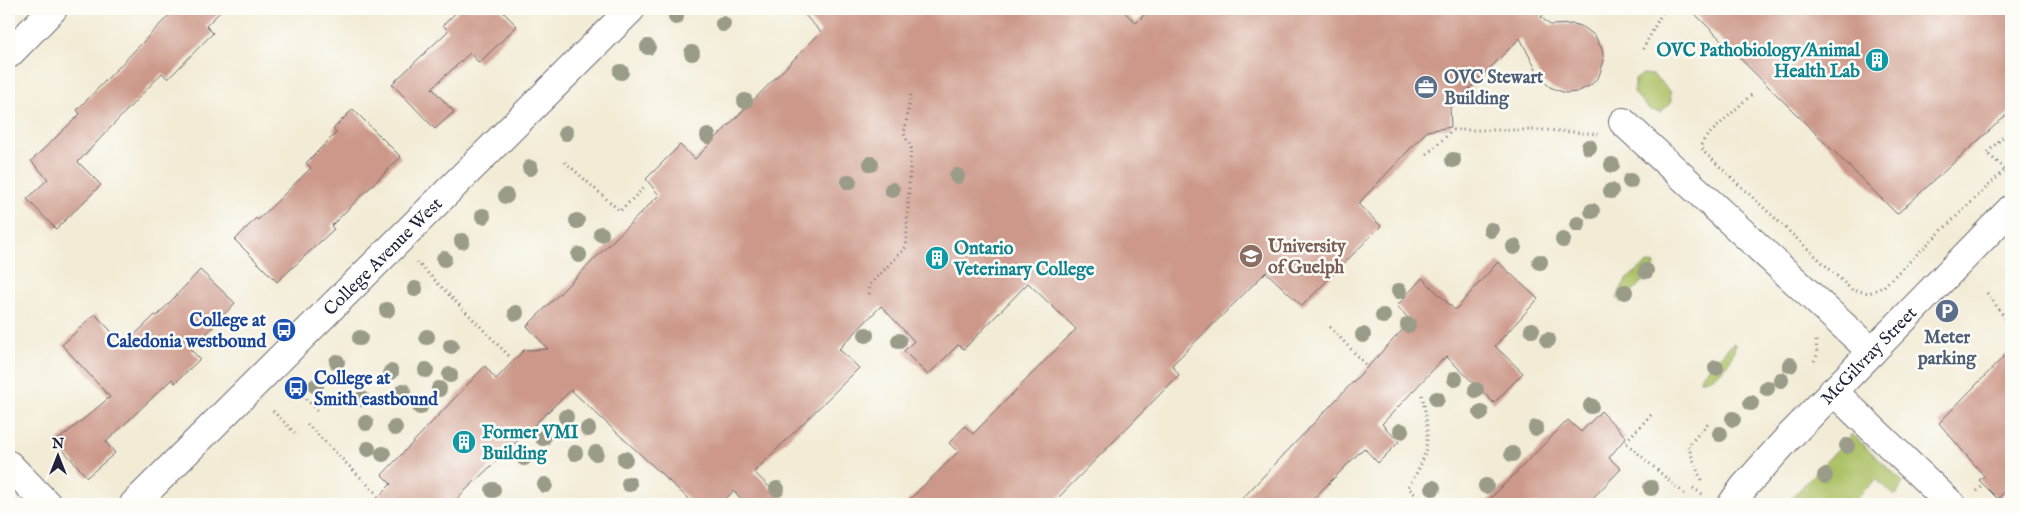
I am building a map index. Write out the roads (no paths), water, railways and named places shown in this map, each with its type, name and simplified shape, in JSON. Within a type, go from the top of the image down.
[{"type":"street","points":[[9,54],[53,9]]},
{"type":"street","name":"College Avenue West","points":[[134,504],[631,9]]},
{"type":"street","points":[[1613,128],[1872,352]]},
{"type":"street","name":"McGilvray Street","points":[[1732,504],[1750,480],[1833,391],[2011,209]]},
{"type":"street","points":[[1833,391],[1951,504]]},
{"type":"street","points":[[9,465],[47,504]]},
{"type":"place","name":"OVC Pathobiology/Animal Health Lab","points":[[1877,60]]},
{"type":"place","name":"OVC Stewart Building","points":[[1426,87]]},
{"type":"place","name":"University of Guelph","points":[[1251,256]]},
{"type":"place","name":"Ontario Veterinary College","points":[[937,258]]},
{"type":"place","name":"Meter parking","points":[[1947,311]]},
{"type":"place","name":"College at Caledonia westbound","points":[[284,330]]},
{"type":"place","name":"College at Smith eastbound","points":[[296,388]]},
{"type":"place","name":"Former VMI Building","points":[[464,442]]}]
